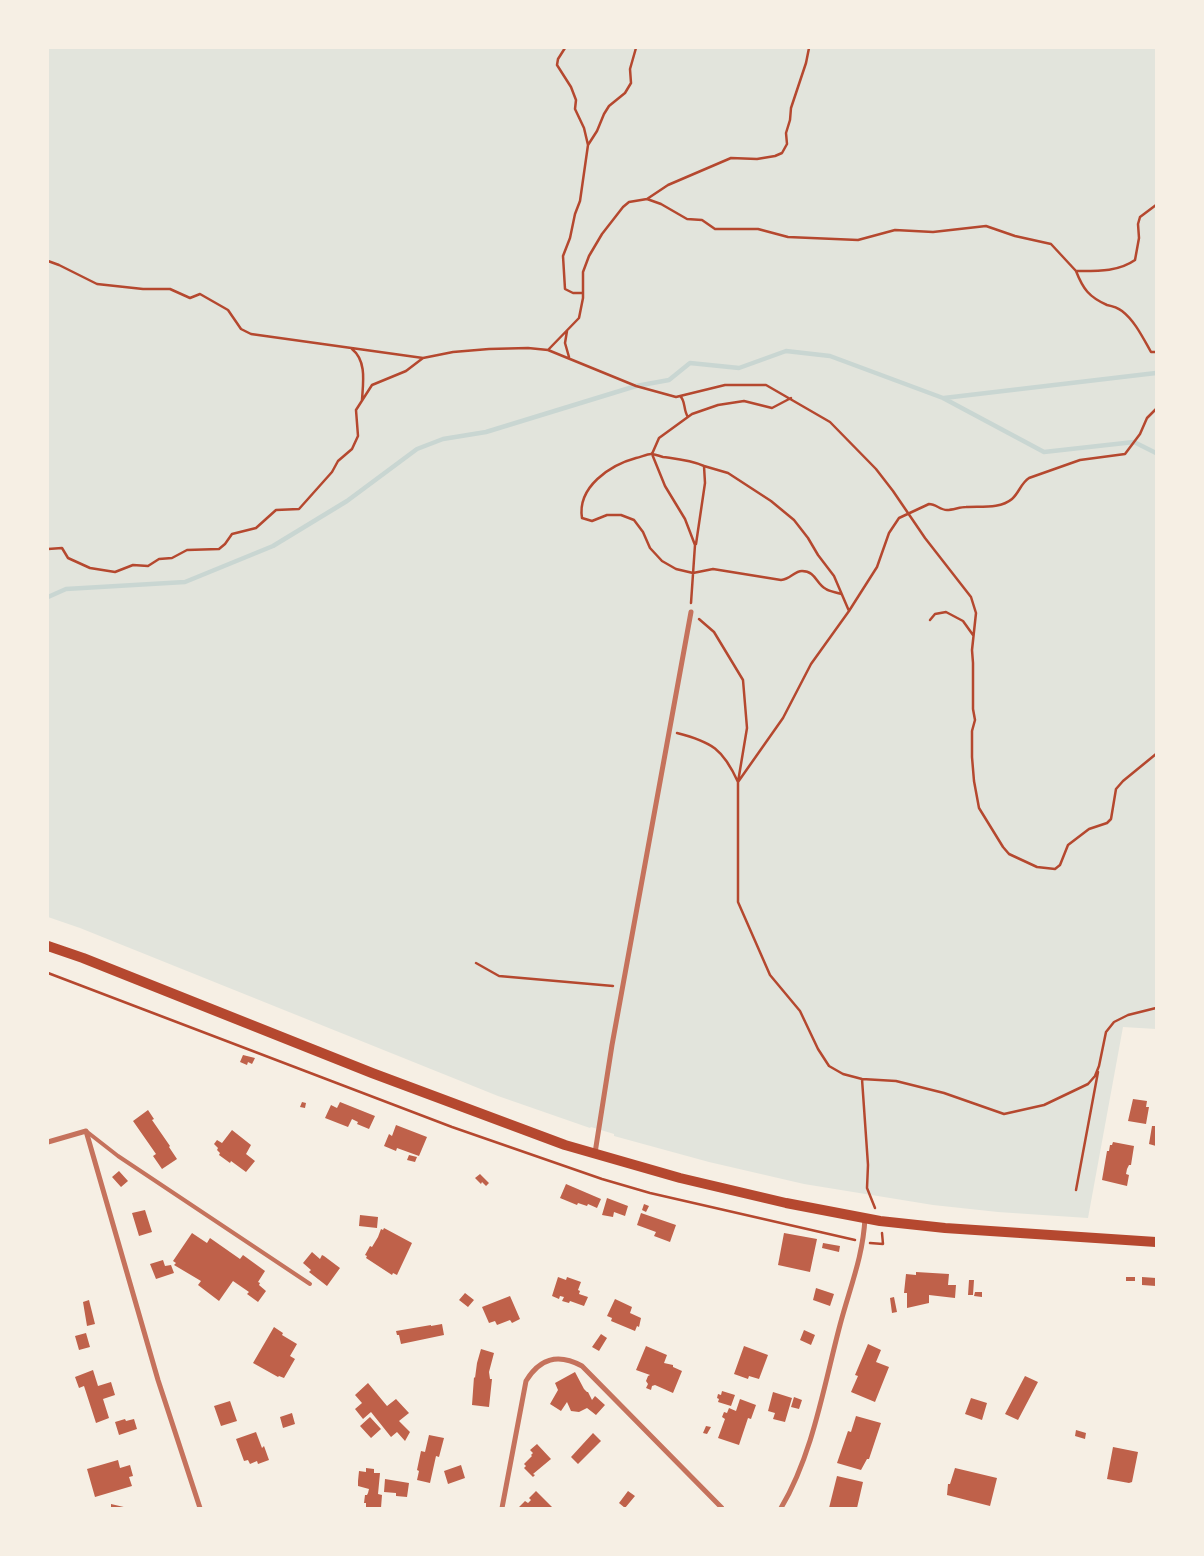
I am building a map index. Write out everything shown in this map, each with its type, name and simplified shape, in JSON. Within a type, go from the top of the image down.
[{"type":"main road","points":[[48,946],[233,1016],[372,1073],[565,1145],[699,1182],[786,1203],[880,1221],[945,1228],[1156,1242]]},
{"type":"street","points":[[595,1154],[622,986],[691,612]]},
{"type":"street","points":[[48,1142],[86,1131],[158,1380],[200,1508]]},
{"type":"street","points":[[781,1508],[808,1449],[864,1242],[865,1218]]},
{"type":"street","points":[[502,1508],[526,1381],[540,1364],[550,1360],[561,1359],[572,1361],[582,1366],[722,1508]]},
{"type":"lane","points":[[86,1131],[118,1156],[310,1284]]},
{"type":"path","points":[[565,48],[558,59],[557,65],[576,100],[575,108],[584,128],[588,145],[580,201],[574,214],[570,238],[564,256],[565,289],[573,293],[583,293]]},
{"type":"path","points":[[588,145],[597,131],[604,114],[625,93],[632,83],[630,69],[636,48]]},
{"type":"path","points":[[548,350],[579,318],[583,293],[583,272],[588,256],[623,207],[629,202],[647,199],[668,184],[731,158],[757,159],[782,153],[787,144],[786,133],[791,108],[809,48]]},
{"type":"path","points":[[647,199],[687,219],[702,220],[715,229],[758,229],[788,237],[858,240],[895,230],[933,232],[986,226],[1015,236],[1051,244],[1076,271],[1082,286],[1090,295],[1121,310],[1136,327],[1151,352],[1156,352]]},
{"type":"path","points":[[1076,271],[1105,270],[1127,266],[1136,260],[1140,238],[1138,224],[1140,217],[1156,205]]},
{"type":"path","points":[[48,261],[97,284],[143,289],[170,289],[190,298],[200,294],[228,310],[241,328],[250,334],[423,358],[489,348],[548,350],[636,386],[676,397],[725,385],[766,385],[830,422],[876,469],[971,597],[976,613],[972,650],[973,709],[976,720],[972,731],[974,781],[979,808],[1002,847],[1009,854],[1037,867],[1055,868],[1060,865],[1068,845],[1089,829],[1106,823],[1111,819],[1116,790],[1123,781],[1156,754]]},
{"type":"path","points":[[568,330],[565,343],[570,359]]},
{"type":"path","points":[[350,348],[360,358],[362,366],[361,402]]},
{"type":"path","points":[[48,550],[62,548],[68,558],[90,568],[115,572],[133,565],[148,566],[159,559],[172,558],[187,550],[218,549],[225,544],[232,534],[256,528],[276,510],[299,509],[332,472],[338,461],[352,449],[358,436],[356,410],[372,385],[406,372],[423,358]]},
{"type":"path","points":[[680,396],[688,417]]},
{"type":"path","points":[[695,545],[685,519],[665,486],[652,454],[659,438],[688,417],[718,404],[744,401],[772,408],[790,398]]},
{"type":"path","points":[[738,782],[783,718],[811,664],[849,611],[877,567],[889,533],[899,518],[929,504],[934,504],[946,510],[987,507],[1010,501],[1029,478],[1080,460],[1125,454],[1140,434],[1147,418],[1156,409]]},
{"type":"path","points":[[842,594],[827,590],[811,573],[801,571],[793,574],[788,579],[781,580],[713,569],[694,573],[676,569],[662,561],[650,548],[643,532],[634,520],[621,515],[606,515],[592,521],[582,518],[580,508],[595,481],[607,470],[630,460],[652,454],[689,460],[728,473],[771,500],[794,520],[834,576],[842,594],[849,611]]},
{"type":"path","points":[[704,466],[705,483],[695,545],[691,612],[714,632],[743,680],[747,728],[738,782],[738,902],[770,976],[800,1011],[818,1049],[829,1066],[843,1074],[862,1079],[896,1081],[944,1093],[1004,1114],[1044,1105],[1067,1095],[1088,1084],[1095,1076],[1099,1066]]},
{"type":"path","points":[[930,620],[935,614],[946,612],[963,621],[974,637]]},
{"type":"path","points":[[669,732],[705,741],[720,751],[730,765],[738,782]]},
{"type":"path","points":[[476,963],[500,976],[622,986]]},
{"type":"path","points":[[48,973],[452,1127],[602,1180],[650,1193],[864,1242],[883,1244],[880,1221],[867,1188],[868,1166],[862,1079]]},
{"type":"path","points":[[1076,1190],[1106,1032],[1114,1022],[1128,1015],[1156,1008]]},
{"type":"shaded area","points":[[48,48],[1156,48],[1156,1029],[1123,1027],[1088,1218],[998,1212],[933,1205],[804,1184],[709,1162],[614,1136],[614,1134],[590,1128],[498,1096],[80,928],[48,917]]},
{"type":"building","points":[[243,1055],[255,1058],[252,1064],[248,1062],[247,1065],[240,1062]]},
{"type":"building","points":[[1133,1099],[1147,1101],[1146,1107],[1149,1107],[1146,1124],[1128,1121]]},
{"type":"building","points":[[302,1102],[306,1103],[305,1108],[300,1107]]},
{"type":"building","points":[[340,1102],[375,1116],[369,1129],[357,1124],[358,1122],[352,1119],[348,1127],[325,1118],[331,1105],[337,1108]]},
{"type":"building","points":[[148,1110],[154,1119],[152,1120],[177,1159],[162,1169],[153,1156],[156,1154],[133,1121]]},
{"type":"building","points":[[396,1125],[427,1137],[419,1156],[397,1148],[396,1151],[384,1146],[389,1134],[392,1136]]},
{"type":"building","points":[[1152,1126],[1156,1126],[1156,1146],[1149,1144]]},
{"type":"building","points":[[232,1130],[251,1145],[246,1154],[255,1161],[246,1172],[219,1155],[218,1148],[214,1144],[217,1140],[222,1143]]},
{"type":"building","points":[[1113,1142],[1134,1146],[1131,1165],[1129,1165],[1126,1174],[1129,1175],[1127,1186],[1102,1180],[1107,1151],[1109,1151],[1110,1145]]},
{"type":"building","points":[[409,1155],[417,1157],[415,1162],[407,1160]]},
{"type":"building","points":[[119,1171],[128,1181],[121,1187],[112,1177]]},
{"type":"building","points":[[480,1174],[489,1183],[486,1186],[475,1178]]},
{"type":"building","points":[[566,1184],[601,1199],[597,1208],[588,1204],[587,1206],[578,1203],[577,1205],[560,1198]]},
{"type":"building","points":[[607,1198],[628,1206],[625,1216],[614,1212],[613,1217],[602,1215]]},
{"type":"building","points":[[644,1204],[649,1206],[646,1212],[642,1210]]},
{"type":"building","points":[[145,1210],[152,1232],[139,1236],[132,1213]]},
{"type":"building","points":[[641,1213],[676,1225],[670,1242],[654,1236],[656,1232],[637,1225]]},
{"type":"building","points":[[360,1215],[378,1217],[377,1228],[359,1226]]},
{"type":"building","points":[[384,1228],[412,1243],[397,1275],[393,1273],[392,1275],[366,1258],[367,1256],[365,1255],[370,1246],[372,1247],[381,1229],[383,1230]]},
{"type":"building","points":[[192,1233],[207,1243],[210,1238],[240,1259],[243,1255],[265,1271],[258,1282],[266,1291],[258,1302],[247,1294],[249,1292],[233,1281],[219,1301],[198,1285],[201,1281],[174,1265],[176,1263],[173,1261]]},
{"type":"building","points":[[784,1233],[817,1239],[810,1272],[778,1265]]},
{"type":"building","points":[[823,1243],[840,1246],[839,1252],[822,1248]]},
{"type":"building","points":[[312,1252],[320,1259],[322,1255],[324,1256],[340,1268],[327,1286],[309,1272],[311,1270],[303,1263]]},
{"type":"building","points":[[163,1260],[165,1266],[171,1265],[174,1273],[156,1279],[150,1264]]},
{"type":"building","points":[[916,1272],[949,1274],[948,1285],[956,1285],[955,1298],[929,1295],[929,1303],[907,1308],[907,1293],[904,1293],[906,1274],[916,1275]]},
{"type":"building","points":[[558,1277],[566,1280],[567,1277],[581,1282],[578,1290],[580,1291],[579,1294],[588,1297],[584,1306],[570,1301],[569,1303],[562,1301],[564,1297],[560,1296],[559,1299],[552,1296]]},
{"type":"building","points":[[1126,1277],[1135,1277],[1135,1281],[1126,1281]]},
{"type":"building","points":[[1142,1277],[1156,1278],[1156,1286],[1142,1285]]},
{"type":"building","points":[[969,1280],[974,1280],[973,1295],[968,1295]]},
{"type":"building","points":[[816,1288],[834,1294],[830,1306],[813,1300]]},
{"type":"building","points":[[975,1292],[982,1292],[982,1297],[974,1296]]},
{"type":"building","points":[[465,1293],[474,1300],[468,1307],[459,1300]]},
{"type":"building","points":[[510,1296],[520,1319],[512,1323],[510,1320],[497,1325],[495,1321],[489,1323],[482,1307]]},
{"type":"building","points":[[894,1297],[897,1312],[892,1313],[890,1298]]},
{"type":"building","points":[[615,1299],[632,1307],[630,1313],[641,1318],[639,1327],[637,1326],[635,1331],[611,1321],[612,1318],[607,1316]]},
{"type":"building","points":[[89,1300],[95,1324],[87,1326],[83,1302]]},
{"type":"building","points":[[442,1324],[444,1335],[401,1344],[396,1331],[431,1325]]},
{"type":"building","points":[[274,1327],[283,1333],[282,1335],[297,1344],[290,1356],[295,1359],[284,1378],[278,1377],[253,1363]]},
{"type":"building","points":[[804,1330],[815,1335],[811,1345],[800,1340]]},
{"type":"building","points":[[86,1333],[90,1347],[79,1350],[75,1336]]},
{"type":"building","points":[[601,1334],[607,1338],[599,1351],[592,1347]]},
{"type":"building","points":[[868,1344],[881,1350],[876,1362],[889,1367],[875,1402],[851,1392],[858,1376],[855,1375]]},
{"type":"building","points":[[646,1346],[667,1355],[664,1363],[673,1365],[673,1367],[682,1371],[673,1393],[655,1385],[652,1386],[651,1390],[646,1388],[648,1384],[646,1381],[650,1375],[636,1370]]},
{"type":"building","points":[[744,1346],[768,1355],[759,1379],[749,1376],[748,1379],[734,1374]]},
{"type":"building","points":[[481,1349],[494,1353],[489,1372],[490,1379],[492,1379],[489,1407],[472,1405],[474,1377]]},
{"type":"building","points":[[93,1370],[98,1386],[111,1382],[115,1395],[103,1399],[109,1418],[96,1423],[84,1386],[79,1388],[75,1377]]},
{"type":"building","points":[[575,1372],[592,1400],[595,1396],[605,1405],[596,1415],[587,1408],[579,1412],[571,1411],[567,1402],[561,1411],[550,1404],[558,1390],[555,1383]]},
{"type":"building","points":[[1025,1376],[1038,1382],[1018,1420],[1005,1414]]},
{"type":"building","points":[[368,1383],[387,1406],[396,1399],[409,1413],[399,1421],[410,1432],[405,1441],[397,1432],[391,1437],[371,1412],[363,1419],[355,1409],[362,1403],[355,1395]]},
{"type":"building","points":[[722,1391],[735,1395],[731,1406],[718,1402],[718,1394],[721,1395]]},
{"type":"building","points":[[773,1392],[792,1398],[785,1422],[773,1419],[775,1413],[768,1411]]},
{"type":"building","points":[[794,1397],[802,1400],[799,1409],[791,1407]]},
{"type":"building","points":[[971,1398],[987,1403],[982,1420],[965,1414]]},
{"type":"building","points":[[740,1399],[756,1405],[751,1419],[748,1418],[739,1445],[718,1438],[725,1419],[722,1417],[724,1412],[727,1413],[729,1408],[736,1411]]},
{"type":"building","points":[[230,1401],[237,1421],[221,1426],[214,1406]]},
{"type":"building","points":[[292,1413],[295,1424],[283,1428],[280,1417]]},
{"type":"building","points":[[856,1416],[881,1423],[869,1459],[867,1459],[861,1470],[837,1463],[848,1431],[851,1432]]},
{"type":"building","points":[[370,1417],[381,1429],[371,1438],[360,1426]]},
{"type":"building","points":[[125,1419],[126,1421],[134,1419],[137,1429],[119,1435],[115,1422]]},
{"type":"building","points":[[706,1426],[711,1427],[707,1434],[703,1433]]},
{"type":"building","points":[[1076,1430],[1086,1433],[1085,1439],[1075,1436]]},
{"type":"building","points":[[256,1432],[269,1460],[258,1464],[257,1461],[250,1464],[248,1460],[244,1461],[236,1439]]},
{"type":"building","points":[[593,1433],[601,1441],[578,1464],[571,1457]]},
{"type":"building","points":[[429,1435],[444,1438],[439,1457],[436,1456],[430,1483],[417,1480],[421,1451],[425,1452]]},
{"type":"building","points":[[537,1444],[551,1459],[533,1474],[535,1475],[533,1477],[524,1468],[526,1466],[524,1464],[532,1456],[533,1453],[530,1450]]},
{"type":"building","points":[[1113,1447],[1138,1452],[1132,1482],[1107,1479]]},
{"type":"building","points":[[118,1460],[120,1468],[130,1465],[133,1476],[129,1477],[132,1486],[95,1497],[87,1469]]},
{"type":"building","points":[[461,1465],[465,1478],[448,1484],[444,1471]]},
{"type":"building","points":[[366,1468],[374,1469],[374,1473],[380,1473],[378,1494],[382,1495],[381,1508],[366,1507],[366,1503],[364,1503],[365,1495],[367,1495],[369,1489],[358,1486],[358,1481],[359,1471],[366,1472]]},
{"type":"building","points":[[955,1468],[997,1478],[990,1506],[947,1495],[948,1484],[950,1484]]},
{"type":"building","points":[[837,1476],[863,1482],[857,1508],[829,1508]]},
{"type":"building","points":[[385,1479],[409,1483],[407,1497],[396,1496],[396,1493],[384,1492]]},
{"type":"building","points":[[536,1491],[552,1507],[518,1508],[525,1501],[528,1503],[531,1500],[529,1498]]},
{"type":"building","points":[[628,1491],[635,1496],[625,1508],[619,1503]]},
{"type":"building","points":[[111,1504],[128,1508],[111,1508]]},
{"type":"waterway","points":[[48,597],[66,589],[185,582],[273,546],[347,501],[417,449],[443,439],[486,432],[636,386],[669,380],[690,363],[739,368],[786,351],[830,356],[943,398],[1044,452],[1134,442],[1156,453]]},
{"type":"waterway","points":[[944,398],[1156,373]]}]
